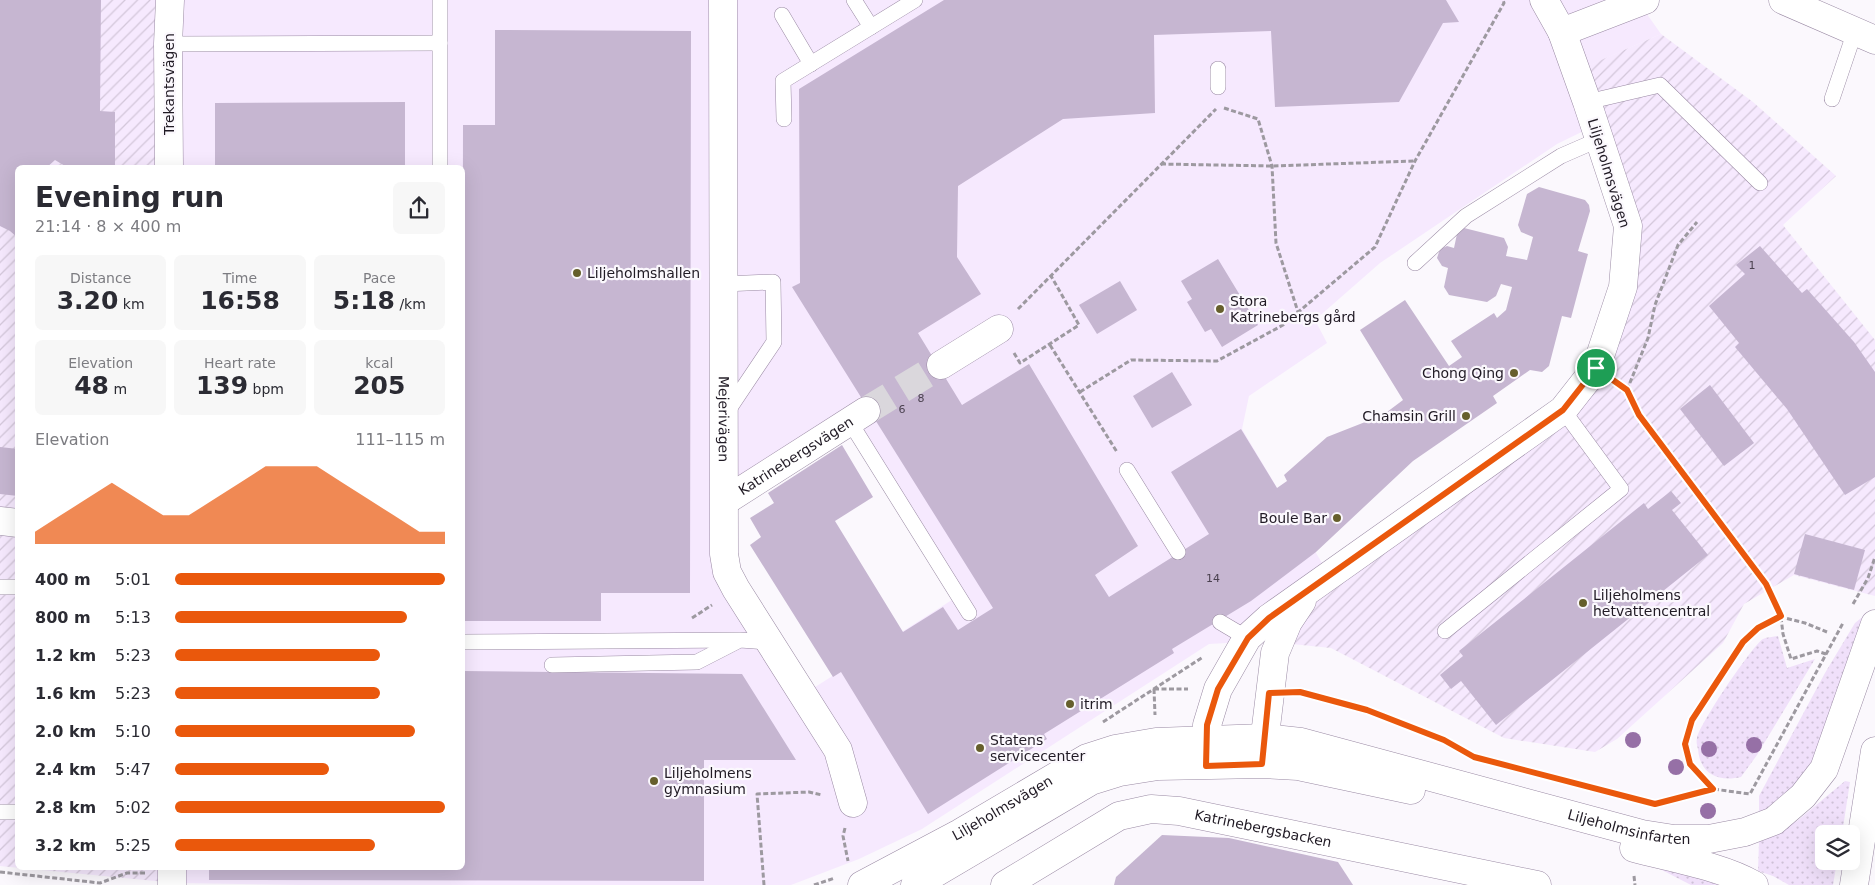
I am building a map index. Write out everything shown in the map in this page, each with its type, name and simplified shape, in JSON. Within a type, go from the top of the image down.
[{"type":"street","name":"Trekantsvägen","points":[[169,165],[168,44],[170,0]]},
{"type":"street","name":"Mejerivägen","points":[[723,0],[724,554],[727,572],[736,589],[838,750],[853,803]]},
{"type":"street","name":"Liljeholmsvägen","points":[[1206,753],[1207,725],[1218,689],[1248,638],[1269,618],[1563,410],[1596,368],[1624,287],[1628,226],[1600,139],[1562,32],[1544,0]]},
{"type":"street","points":[[1562,32],[1645,0]]},
{"type":"street","points":[[1783,0],[1865,36]]},
{"type":"street","points":[[942,365],[999,329]]},
{"type":"street","name":"Katrinebergsvägen","points":[[725,501],[858,416]]},
{"type":"street","points":[[0,521],[15,523]]},
{"type":"street","name":"Liljeholmsvägen","points":[[915,885],[1091,781],[1120,772],[1158,766],[1206,753],[1263,751],[1275,653],[1288,622],[1309,591]]},
{"type":"street","name":"Liljeholmsinfarten","points":[[1263,751],[1301,742],[1642,834],[1674,839],[1709,839],[1745,832],[1774,820],[1803,796],[1824,769],[1875,624]]},
{"type":"street","name":"Liljeholmsvägen","points":[[855,874],[960,833],[1087,758],[1115,749],[1156,742],[1206,753]]},
{"type":"street","name":"Liljeholmsinfarten","points":[[1263,751],[1298,766],[1398,786],[1719,871],[1742,878],[1754,885]]},
{"type":"street","points":[[1854,885],[1875,751]]},
{"type":"street","name":"Katrinebergsbacken","points":[[1005,885],[1119,816],[1151,809],[1188,812],[1537,885]]},
{"type":"lane","points":[[440,0],[440,165]]},
{"type":"lane","points":[[854,0],[871,28]]},
{"type":"lane","points":[[784,120],[783,81],[915,0]]},
{"type":"lane","points":[[782,15],[811,64]]},
{"type":"lane","points":[[1832,99],[1865,36]]},
{"type":"lane","points":[[168,44],[440,43]]},
{"type":"lane","points":[[1218,69],[1218,87]]},
{"type":"lane","points":[[1587,102],[1660,85],[1760,183]]},
{"type":"lane","points":[[1415,263],[1466,216],[1561,156],[1600,139]]},
{"type":"lane","points":[[724,284],[773,282],[774,342],[724,416]]},
{"type":"lane","points":[[1445,632],[1622,489],[1563,410]]},
{"type":"lane","points":[[858,416],[969,613]]},
{"type":"lane","points":[[1128,470],[1178,552]]},
{"type":"lane","points":[[0,587],[15,587]]},
{"type":"lane","points":[[1220,622],[1248,638]]},
{"type":"lane","points":[[465,642],[740,640],[769,642]]},
{"type":"lane","points":[[552,665],[697,662],[740,640]]},
{"type":"lane","points":[[0,812],[15,812]]},
{"type":"path","points":[[1080,392],[1131,360],[1217,362],[1283,325],[1375,247],[1415,161],[1504,2],[1503,0]]},
{"type":"path","points":[[999,329],[1218,106],[1258,119],[1272,166],[1276,242],[1298,312]]},
{"type":"path","points":[[1161,164],[1272,166],[1415,161]]},
{"type":"path","points":[[1627,390],[1648,338],[1655,305],[1678,245],[1697,222]]},
{"type":"path","points":[[1020,364],[1080,325],[1050,276]]},
{"type":"path","points":[[1050,346],[1128,470]]},
{"type":"path","points":[[1596,368],[1627,390],[1639,415],[1766,584],[1781,616],[1783,634],[1791,659],[1817,651],[1826,654],[1844,621]]},
{"type":"path","points":[[1853,605],[1868,578],[1875,557]]},
{"type":"path","points":[[1713,789],[1690,764],[1685,744],[1692,720],[1743,642],[1758,628],[1781,616],[1827,632]]},
{"type":"path","points":[[1098,725],[1210,653]]},
{"type":"path","name":"Liljeholmsinfarten","points":[[1269,693],[1300,692],[1367,710],[1444,740],[1474,757],[1655,804],[1713,789],[1750,794],[1826,654]]},
{"type":"path","points":[[1154,689],[1218,689]]},
{"type":"path","points":[[764,885],[757,794],[809,792]]},
{"type":"path","points":[[853,803],[843,836],[855,874]]},
{"type":"path","points":[[0,872],[100,884],[127,873],[172,875]]},
{"type":"shaded area","points":[[0,0],[172,0],[173,165],[15,165],[15,868],[0,866]]},
{"type":"shaded area","points":[[172,0],[1637,0],[1661,34],[1579,70],[1598,124],[1557,144],[1380,263],[1315,320],[1327,343],[1249,396],[1242,429],[1331,578],[1263,641],[1209,644],[922,829],[859,859],[791,885],[300,885],[176,883],[176,870],[465,870],[465,165],[173,165]],"holes":[[[849,423],[955,598],[801,696],[717,535],[721,506]]]},
{"type":"shaded area","points":[[1661,34],[1753,102],[1836,176],[1783,225],[1875,340],[1875,596],[1794,575],[1744,604],[1723,643],[1617,739],[1595,752],[1504,738],[1331,648],[1263,641],[1570,405],[1633,226],[1578,70]]},
{"type":"shaded area","points":[[1865,615],[1870,619],[1814,760],[1799,783],[1781,801],[1759,813],[1759,796],[1825,673],[1855,623]]},
{"type":"shaded area","points":[[1778,636],[1787,668],[1815,659],[1757,755],[1741,777],[1725,778],[1712,775],[1702,765],[1700,758],[1697,738],[1700,730],[1727,686],[1757,645],[1763,639]]},
{"type":"shaded area","points":[[1845,781],[1850,782],[1843,825],[1815,825],[1815,870],[1836,870],[1833,885],[1789,885],[1773,876],[1758,871],[1759,842],[1797,821]]},
{"type":"shaded area","points":[[1658,863],[1723,885],[1691,885],[1656,867]]},
{"type":"shaded area","points":[[42,870],[176,870],[176,883]]},
{"type":"building","points":[[0,0],[101,0],[100,111],[115,112],[115,165],[63,165],[55,160],[49,165],[15,165],[15,235],[0,226]]},
{"type":"building","points":[[944,0],[1446,0],[1459,22],[1443,23],[1399,102],[1275,107],[1271,31],[1154,35],[1155,113],[1063,119],[958,186],[957,257],[981,294],[918,333],[962,405],[1029,364],[1138,546],[1095,575],[1109,597],[1209,534],[1171,472],[1241,429],[1277,488],[1287,481],[1284,475],[1327,437],[1383,415],[1403,400],[1360,330],[1405,300],[1449,366],[1462,357],[1451,341],[1494,313],[1497,318],[1506,310],[1512,287],[1501,284],[1496,296],[1487,302],[1449,295],[1444,287],[1448,268],[1442,266],[1437,258],[1440,249],[1447,246],[1454,248],[1457,234],[1464,228],[1504,238],[1508,247],[1506,256],[1527,260],[1533,237],[1521,232],[1518,225],[1527,194],[1539,187],[1585,200],[1589,205],[1590,211],[1578,251],[1588,254],[1571,318],[1562,316],[1549,366],[1542,372],[1530,370],[1493,396],[1497,403],[1413,461],[1316,552],[1251,601],[1172,649],[1174,653],[1044,734],[1047,739],[928,814],[841,672],[833,677],[750,545],[761,537],[750,518],[774,503],[768,493],[842,445],[873,497],[835,521],[903,632],[943,607],[958,630],[993,608],[792,287],[800,283],[799,89]]},
{"type":"building","name":"Liljeholmshallen","points":[[495,30],[691,31],[690,593],[601,593],[601,621],[465,621],[465,165],[463,165],[463,125],[495,125]]},
{"type":"building","points":[[405,102],[405,165],[215,165],[215,103]]},
{"type":"building","points":[[1760,246],[1802,293],[1807,289],[1854,342],[1875,372],[1875,477],[1845,495],[1787,409],[1735,347],[1739,343],[1709,306],[1745,274],[1736,265]]},
{"type":"building","name":"Stora Katrinebergs gård","points":[[1218,259],[1258,325],[1222,347],[1211,329],[1205,332],[1187,302],[1192,299],[1181,281]]},
{"type":"building","points":[[1120,281],[1137,310],[1097,334],[1079,305]]},
{"type":"building","points":[[1172,372],[1192,405],[1152,428],[1133,396]]},
{"type":"building","points":[[1710,385],[1754,443],[1724,466],[1680,409]]},
{"type":"building","points":[[0,447],[15,449],[15,496],[0,494]]},
{"type":"building","name":"Liljeholmens hetvattencentral","points":[[1671,491],[1681,503],[1672,510],[1708,555],[1496,725],[1461,681],[1451,689],[1440,675],[1463,656],[1459,651],[1644,503],[1648,509]]},
{"type":"building","points":[[1805,534],[1865,550],[1854,590],[1794,574]]},
{"type":"building","points":[[465,671],[742,674],[796,760],[704,760],[704,881],[209,880],[209,870],[465,870]]},
{"type":"building","points":[[1162,835],[1229,838],[1338,862],[1353,885],[1114,885],[1116,877]]},
{"type":"tunnel","points":[[866,411],[941,365]]},
{"type":"place","name":"Liljeholmshallen","points":[[577,273]]},
{"type":"place","name":"Stora Katrinebergs gård","points":[[1220,309]]},
{"type":"place","name":"Chong Qing","points":[[1514,373]]},
{"type":"place","name":"Chamsin Grill","points":[[1466,416]]},
{"type":"place","name":"Boule Bar","points":[[1337,518]]},
{"type":"place","name":"Liljeholmens hetvattencentral","points":[[1583,603]]},
{"type":"place","name":"itrim","points":[[1070,704]]},
{"type":"place","name":"Statens servicecenter","points":[[980,748]]},
{"type":"place","name":"Liljeholmens gymnasium","points":[[654,781]]},
{"type":"route","points":[[1596,368],[1627,390],[1639,415],[1766,584],[1781,616],[1758,628],[1743,642],[1692,720],[1685,744],[1690,764],[1713,789],[1655,804],[1474,757],[1444,740],[1367,710],[1300,692],[1269,693],[1262,764],[1206,766],[1207,725],[1218,689],[1237,653],[1248,638],[1269,618],[1563,410],[1596,368]]}]
